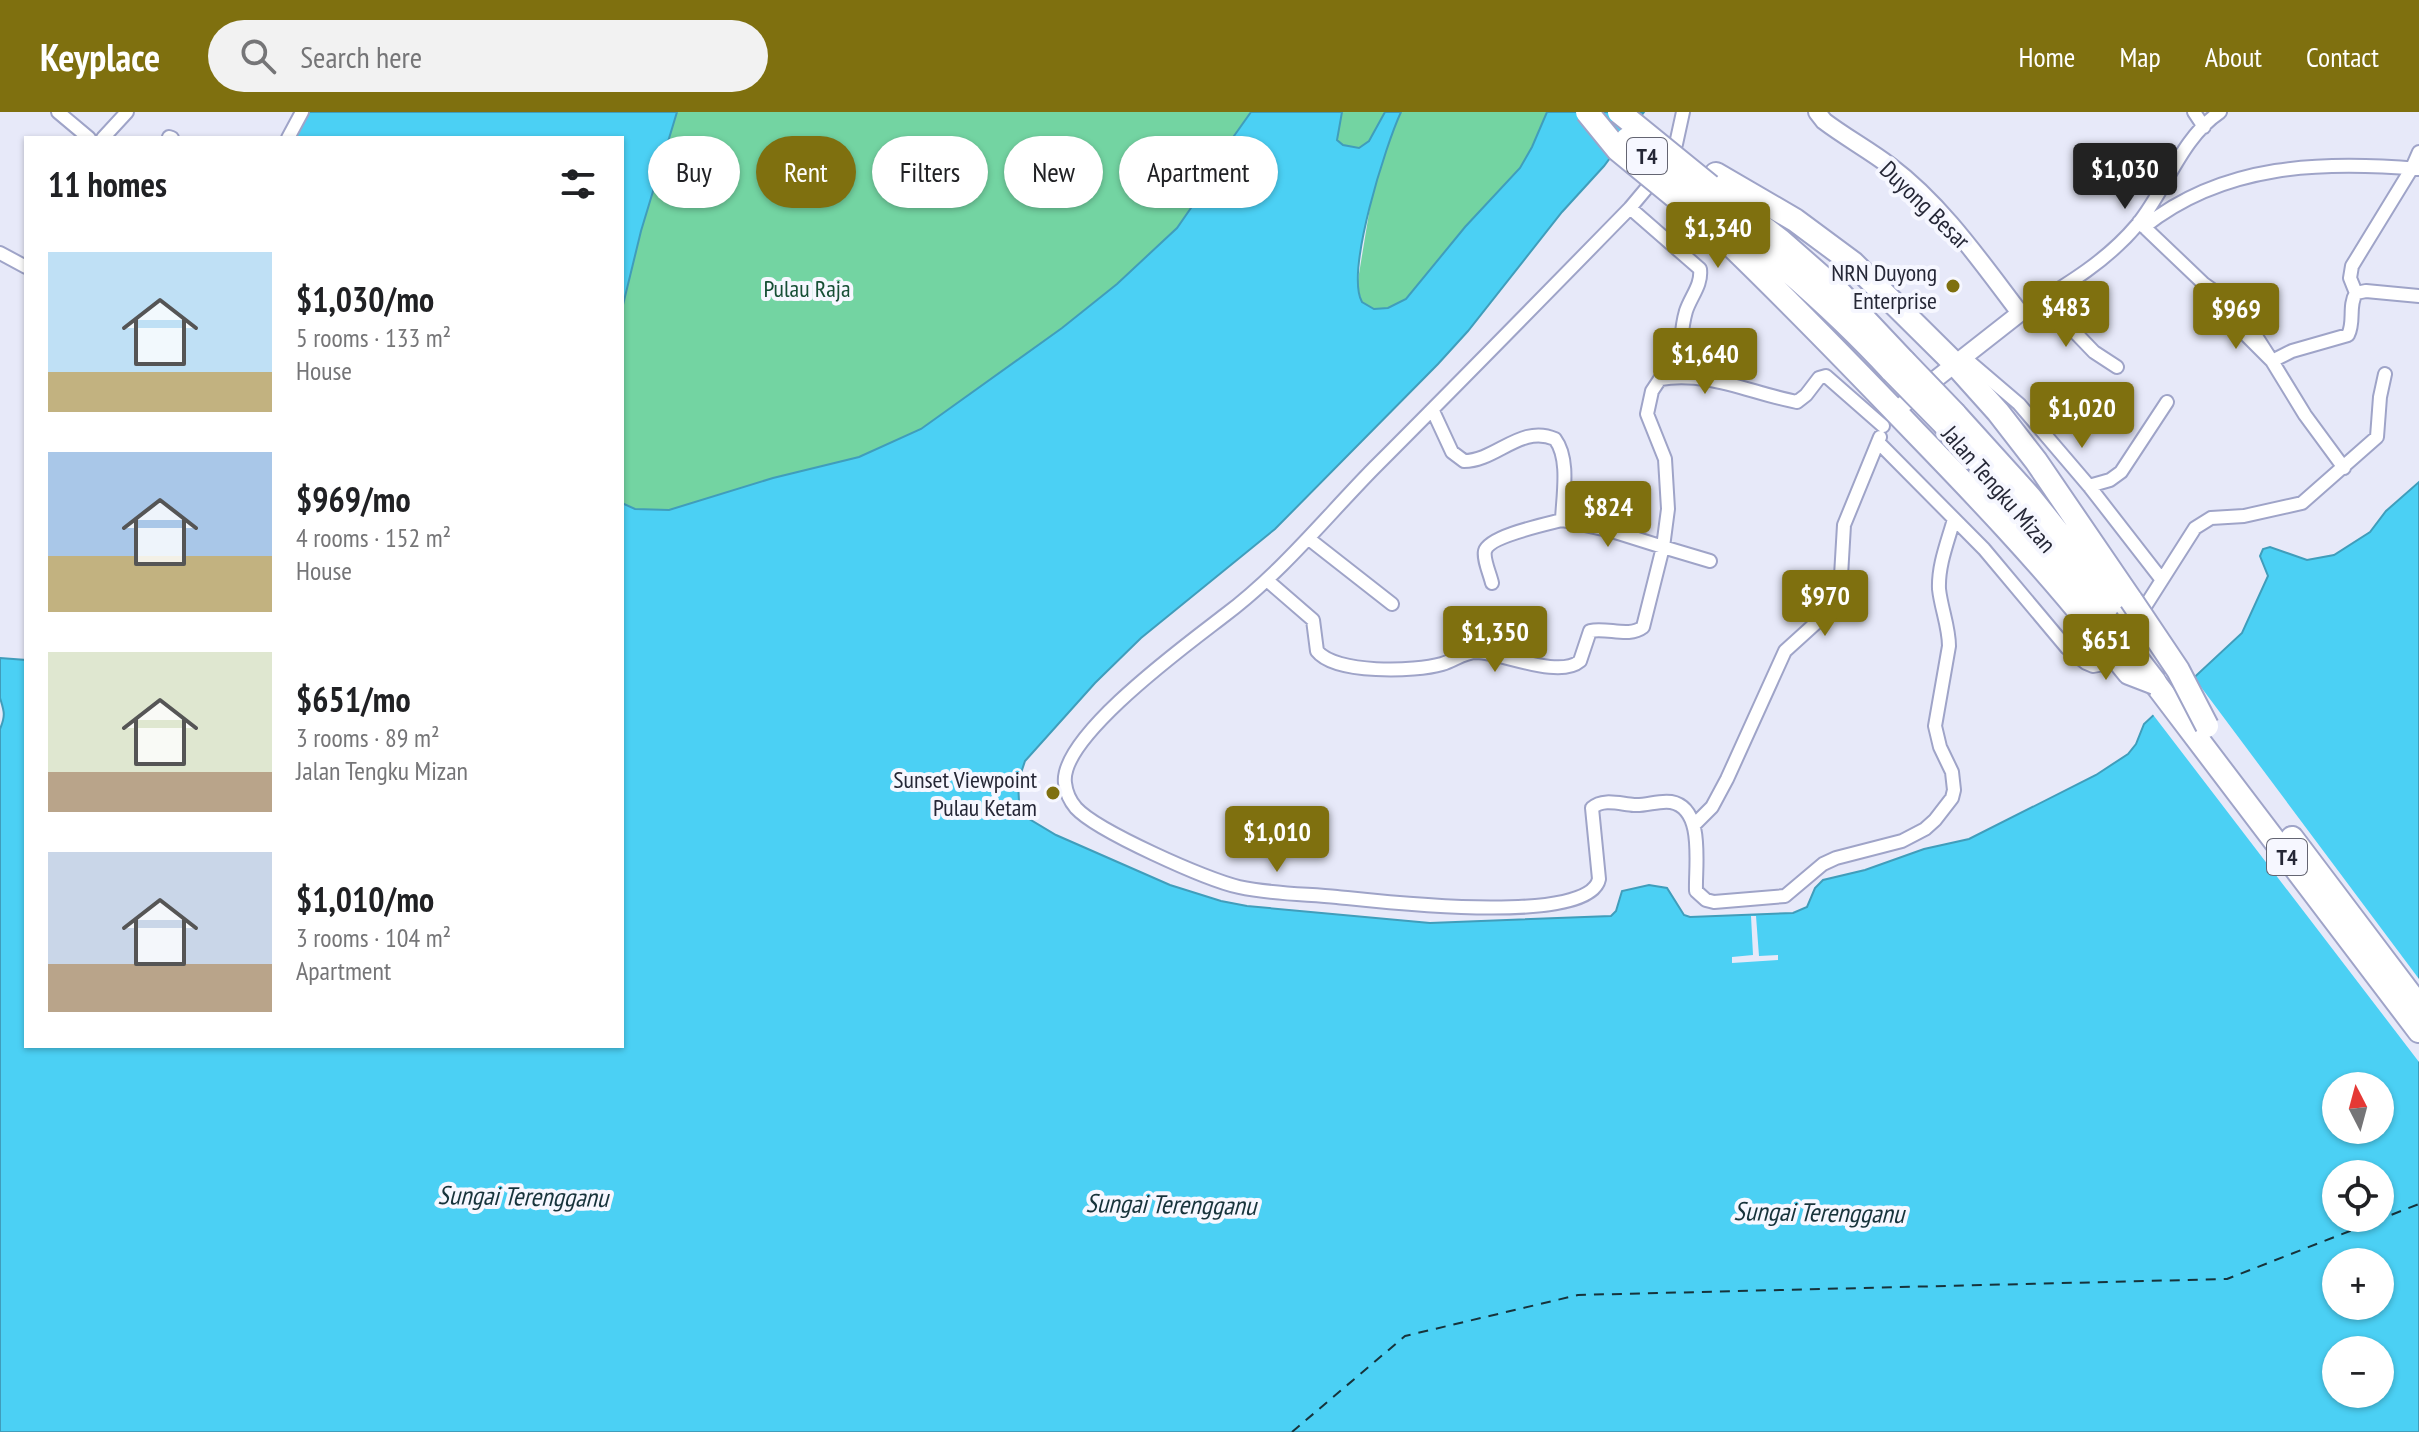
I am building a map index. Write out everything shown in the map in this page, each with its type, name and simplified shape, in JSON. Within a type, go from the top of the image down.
[{"type":"highway","points":[[1587,112],[1618,150],[1704,192],[1795,220],[1853,263],[1959,361],[2036,461],[2112,614]]},
{"type":"highway","name":"T4","points":[[1594,112],[1704,192]]},
{"type":"highway","name":"T4","points":[[1619,112],[1704,192]]},
{"type":"highway","points":[[1627,112],[1704,192],[1757,270],[1889,419],[2051,576],[2112,614]]},
{"type":"highway","name":"Jalan Tengku Mizan","points":[[1704,192],[1781,241],[1839,292],[1898,366],[2030,497],[2112,614]]},
{"type":"highway","name":"T4","points":[[2112,614],[2129,673],[2155,683],[2419,1031]]},
{"type":"highway","name":"T4","points":[[2112,614],[2178,670],[2207,726],[2419,1006]]},
{"type":"street","points":[[58,112],[87,136]]},
{"type":"street","points":[[105,136],[127,112]]},
{"type":"street","points":[[289,136],[302,112]]},
{"type":"street","points":[[1683,112],[1676,144],[1665,165],[1630,208],[1268,581],[1166,661],[1076,746],[1065,771],[1064,783],[1075,807],[1086,816],[1188,869],[1241,888],[1468,908],[1562,901],[1590,893],[1597,887],[1599,879],[1591,814],[1596,804],[1672,802],[1687,812],[1694,825],[1696,891],[1706,900],[1714,902],[1785,896],[1823,864],[1902,841],[1925,829],[1952,798],[1952,772],[1940,747],[1935,726],[1949,646],[1940,593],[1940,572],[1954,519]]},
{"type":"street","points":[[2194,112],[2204,127]]},
{"type":"street","points":[[2142,224],[2182,155],[2220,112]]},
{"type":"street","name":"Duyong Besar","points":[[1823,115],[1908,182],[1967,243],[2020,313]]},
{"type":"street","points":[[2356,293],[2350,278],[2352,266],[2416,168],[2419,152]]},
{"type":"street","points":[[1694,825],[1712,807],[1727,779],[1785,651],[1817,622],[1830,605],[1844,563],[1844,525],[1889,419],[2020,313],[2102,262],[2142,224],[2171,207],[2267,171],[2339,164],[2416,168]]},
{"type":"street","points":[[1630,208],[1700,269],[1701,278],[1691,297],[1682,329],[1681,376]]},
{"type":"street","points":[[2142,224],[2204,284],[2240,329],[2272,361],[2305,415],[2344,468]]},
{"type":"street","points":[[0,253],[21,264]]},
{"type":"street","points":[[2272,361],[2292,351],[2348,335],[2352,328],[2351,302],[2356,293],[2366,291],[2419,296]]},
{"type":"street","points":[[2043,299],[2094,352],[2117,367]]},
{"type":"street","points":[[1959,361],[2019,404],[2089,486],[2162,580]]},
{"type":"street","points":[[1878,442],[2016,585],[2067,648],[2093,666],[2104,664],[2195,528],[2211,518],[2244,516],[2302,503],[2377,437],[2385,374]]},
{"type":"street","points":[[1268,581],[1310,616],[1317,651],[1330,662],[1361,667],[1414,668],[1444,663],[1473,652],[1568,667],[1580,661],[1590,631],[1632,632],[1643,627],[1663,547],[1668,509],[1665,459],[1647,414],[1652,391],[1660,379],[1681,376],[1723,381],[1767,396],[1797,402],[1819,378],[1826,376],[1889,419]]},
{"type":"street","points":[[2089,486],[2110,480],[2121,472],[2167,402]]},
{"type":"street","points":[[1433,411],[1452,452],[1464,461],[1482,458],[1528,437],[1547,435],[1555,439],[1562,454],[1562,520]]},
{"type":"street","points":[[1492,583],[1486,547],[1504,536],[1562,520],[1612,531],[1710,561]]},
{"type":"street","points":[[1309,539],[1392,604]]},
{"type":"green space","name":"Pulau Raja","points":[[677,112],[1385,112],[1369,142],[1278,205],[1278,136],[1119,136],[1119,208],[1274,208],[624,660],[624,301],[648,208],[740,208],[740,136],[670,136]]},
{"type":"green space","points":[[1401,112],[1547,112],[1520,168],[1465,227],[1406,299],[1388,308],[1373,309],[1362,302],[1357,286],[1372,195],[1390,136]]},
{"type":"water","points":[[307,112],[677,112],[670,136],[648,136],[648,208],[624,301],[624,136],[294,136]]},
{"type":"water","name":"Sungai Terengganu","points":[[1251,112],[1342,112],[1337,140],[1343,145],[1359,148],[1369,141],[1385,112],[1401,112],[1378,178],[1359,264],[1358,287],[1362,302],[1374,309],[1388,308],[1406,299],[1465,227],[1520,168],[1547,112],[1644,112],[1604,166],[1562,212],[1438,364],[1275,529],[1141,638],[1095,683],[1025,761],[1018,782],[1019,801],[1026,817],[1056,835],[1170,885],[1221,901],[1430,923],[1611,916],[1616,911],[1622,891],[1649,885],[1667,888],[1684,915],[1690,917],[1793,913],[1807,907],[1815,888],[1823,880],[1865,870],[1924,849],[1969,839],[2096,775],[2128,754],[2144,724],[2242,633],[2268,576],[2260,556],[2263,549],[2270,547],[2307,560],[2334,555],[2370,532],[2386,511],[2419,482],[2419,1432],[0,1432],[0,729],[4,713],[0,698],[0,658],[24,660],[24,1048],[624,1048],[624,504],[635,509],[669,510],[773,478],[859,457],[921,429],[1062,328],[1117,284],[1177,228],[1191,208],[1278,208],[1278,136],[1234,136]]},
{"type":"pier","points":[[2192,675],[2419,979],[2419,1062],[2151,712]]},
{"type":"pier","points":[[1751,916],[1756,916],[1759,956],[1778,955],[1778,960],[1732,963],[1732,957],[1753,955]]},
{"type":"ferry route","points":[[1292,1432],[1405,1336],[1578,1295],[2227,1279],[2419,1204]]},
{"type":"place","name":"NRN Duyong Enterprise","points":[[1953,286]]},
{"type":"place","name":"Sunset Viewpoint Pulau Ketam","points":[[1053,793]]}]
